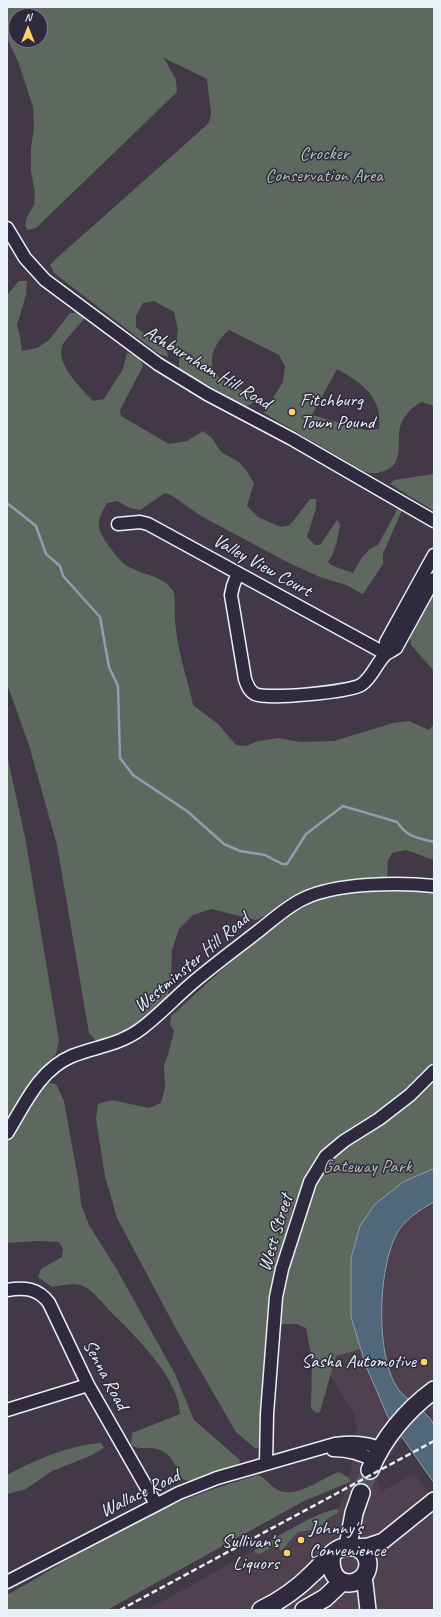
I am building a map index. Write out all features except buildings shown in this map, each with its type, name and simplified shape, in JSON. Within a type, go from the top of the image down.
[{"type":"highway","points":[[375,1459],[392,1432],[420,1401],[434,1390]]},
{"type":"highway","points":[[304,1610],[325,1598],[356,1565],[354,1513],[361,1493]]},
{"type":"highway","points":[[261,1610],[296,1588],[336,1550],[356,1565]]},
{"type":"highway","points":[[332,1554],[330,1562],[331,1570],[335,1576],[356,1565]]},
{"type":"main road","points":[[356,1565],[434,1500]]},
{"type":"main road","points":[[356,1565],[377,1544],[392,1535]]},
{"type":"main road","points":[[356,1565],[364,1610]]},
{"type":"main road","points":[[356,1565],[368,1610]]},
{"type":"street","name":"Ashburnham Hill Road","points":[[7,228],[25,258],[45,280],[158,364],[207,394],[292,439],[434,521]]},
{"type":"street","name":"Valley View Court","points":[[118,524],[140,522],[148,524],[386,654]]},
{"type":"street","points":[[386,654],[386,642],[434,555]]},
{"type":"street","points":[[238,573],[232,589],[232,600],[244,674],[248,687],[253,692],[267,696],[350,689],[369,679],[386,654],[396,648],[434,579]]},
{"type":"street","name":"Westminster Hill Road","points":[[7,1133],[37,1084],[52,1068],[72,1056],[114,1044],[132,1035],[213,966],[295,903],[316,894],[340,888],[406,883],[434,886]]},
{"type":"street","name":"West Street","points":[[266,1464],[276,1297],[282,1269],[310,1182],[326,1156],[344,1141],[380,1119],[410,1095],[434,1071]]},
{"type":"street","name":"Senna Road","points":[[7,1290],[19,1288],[30,1289],[44,1297],[88,1385],[156,1504]]},
{"type":"street","points":[[7,1410],[88,1385]]},
{"type":"street","name":"Wallace Road","points":[[7,1582],[156,1504],[217,1478],[296,1456],[333,1450],[346,1450],[375,1459]]},
{"type":"shaded area","points":[[434,1202],[434,1422],[428,1410],[398,1443],[385,1462],[377,1480],[382,1491],[414,1474],[434,1499],[434,1610],[149,1610],[150,1608],[295,1528],[330,1510],[338,1509],[350,1482],[349,1478],[357,1428],[354,1413],[330,1375],[336,1355],[361,1349],[382,1340],[382,1300],[388,1254],[396,1234],[417,1211]]},
{"type":"green space","name":"Crocker Conservation Area","points":[[7,7],[434,7],[434,406],[422,402],[412,408],[407,414],[399,430],[397,457],[391,468],[377,473],[365,472],[264,413],[283,382],[285,366],[279,355],[229,330],[220,339],[212,357],[214,370],[218,376],[225,381],[254,397],[253,403],[246,407],[179,369],[179,359],[175,350],[178,330],[174,312],[154,301],[143,303],[136,316],[136,327],[167,351],[168,357],[159,354],[54,273],[50,265],[209,123],[211,113],[207,79],[164,58],[176,80],[177,92],[36,228],[28,230],[25,226],[27,217],[34,205],[35,193],[31,171],[31,148],[34,129],[33,107],[19,64],[12,48],[48,48],[48,8],[8,8],[8,40]],"holes":[[[337,369],[355,380],[369,392],[378,408],[379,429],[365,430],[312,415]]]},
{"type":"green space","points":[[19,281],[27,281],[26,295],[17,325],[22,351],[37,348],[49,340],[70,313],[81,313],[84,319],[63,344],[61,353],[66,369],[93,401],[104,399],[123,369],[127,353],[137,357],[143,366],[120,410],[121,416],[169,444],[187,441],[203,431],[212,438],[221,452],[239,462],[254,483],[247,506],[258,517],[281,527],[290,525],[310,499],[316,499],[316,508],[307,537],[315,545],[320,545],[337,520],[340,524],[335,549],[328,562],[333,566],[353,573],[362,557],[370,549],[378,545],[398,508],[402,510],[383,554],[383,564],[363,594],[346,585],[320,577],[289,563],[201,516],[171,495],[165,493],[140,510],[130,508],[117,501],[107,503],[100,518],[99,526],[106,542],[116,556],[129,567],[163,581],[169,585],[173,591],[177,641],[193,705],[218,724],[236,745],[246,746],[258,741],[278,738],[300,742],[334,741],[393,723],[409,721],[429,730],[434,724],[434,860],[406,850],[392,853],[388,860],[387,876],[384,879],[323,889],[256,920],[211,909],[193,915],[179,929],[172,950],[171,975],[168,995],[164,1003],[140,1023],[120,1034],[96,1041],[89,1033],[57,845],[29,745],[7,684],[7,295]]},
{"type":"green space","points":[[434,474],[434,511],[390,484],[394,480]]},
{"type":"green space","points":[[434,592],[434,671],[411,645],[410,638]]},
{"type":"green space","points":[[7,755],[25,837],[59,1041],[56,1054],[35,1081],[7,1124]]},
{"type":"green space","points":[[356,890],[422,890],[434,892],[434,1061],[415,1081],[309,1175],[293,1207],[268,1313],[263,1372],[262,1439],[259,1447],[256,1449],[236,1432],[175,1327],[117,1218],[105,1176],[96,1119],[98,1104],[112,1100],[149,1108],[161,1103],[165,1087],[164,1065],[174,1031],[170,1024],[171,1016],[270,926],[296,906],[316,898]]},
{"type":"green space","name":"Gateway Park","points":[[434,1071],[434,1169],[403,1182],[360,1226],[351,1258],[351,1317],[361,1349],[336,1356],[320,1412],[316,1413],[311,1408],[312,1359],[306,1328],[297,1324],[280,1324],[282,1269],[326,1156]]},
{"type":"green space","points":[[49,1083],[56,1084],[64,1101],[79,1184],[81,1204],[89,1225],[116,1268],[175,1374],[194,1420],[240,1460],[239,1464],[189,1481],[182,1479],[167,1454],[157,1449],[138,1448],[131,1445],[132,1433],[180,1414],[178,1400],[163,1371],[142,1343],[96,1295],[77,1284],[52,1287],[38,1277],[41,1269],[62,1257],[63,1249],[59,1242],[38,1241],[7,1243],[7,1141],[22,1113],[44,1085]]},
{"type":"green space","points":[[101,1443],[104,1448],[90,1456],[52,1471],[26,1489],[7,1494],[7,1475],[52,1454],[76,1447]]},
{"type":"green space","points":[[339,1472],[349,1478],[350,1482],[304,1501],[107,1610],[7,1610],[7,1595],[104,1539],[164,1508],[211,1490],[258,1475],[278,1490],[293,1492],[309,1487]]},
{"type":"green space","points":[[338,1509],[338,1513],[328,1518],[318,1529],[298,1532],[281,1551],[278,1547],[273,1547],[259,1554],[255,1552],[255,1550],[308,1520],[329,1511]]},
{"type":"water","points":[[434,1169],[434,1202],[417,1212],[403,1225],[396,1235],[390,1250],[385,1269],[382,1313],[385,1356],[391,1374],[398,1389],[427,1415],[434,1425],[434,1483],[388,1417],[366,1366],[351,1317],[351,1258],[360,1226],[374,1205],[403,1182]]},
{"type":"waterway","points":[[7,503],[36,526],[46,554],[60,566],[63,576],[100,617],[109,667],[118,686],[120,758],[133,775],[187,811],[224,844],[240,851],[265,855],[282,864],[287,864],[306,834],[343,806],[397,822],[409,834],[417,838],[434,842]]},
{"type":"tunnel","points":[[361,1493],[370,1470]]},
{"type":"railway","points":[[120,1610],[434,1441]]},
{"type":"place","name":"Fitchburg Town Pound","points":[[292,412]]},
{"type":"place","name":"Sasha Automotive","points":[[424,1362]]},
{"type":"place","name":"Johnny's Convenience","points":[[301,1540]]},
{"type":"place","name":"Sullivan's Liquors","points":[[287,1553]]}]
